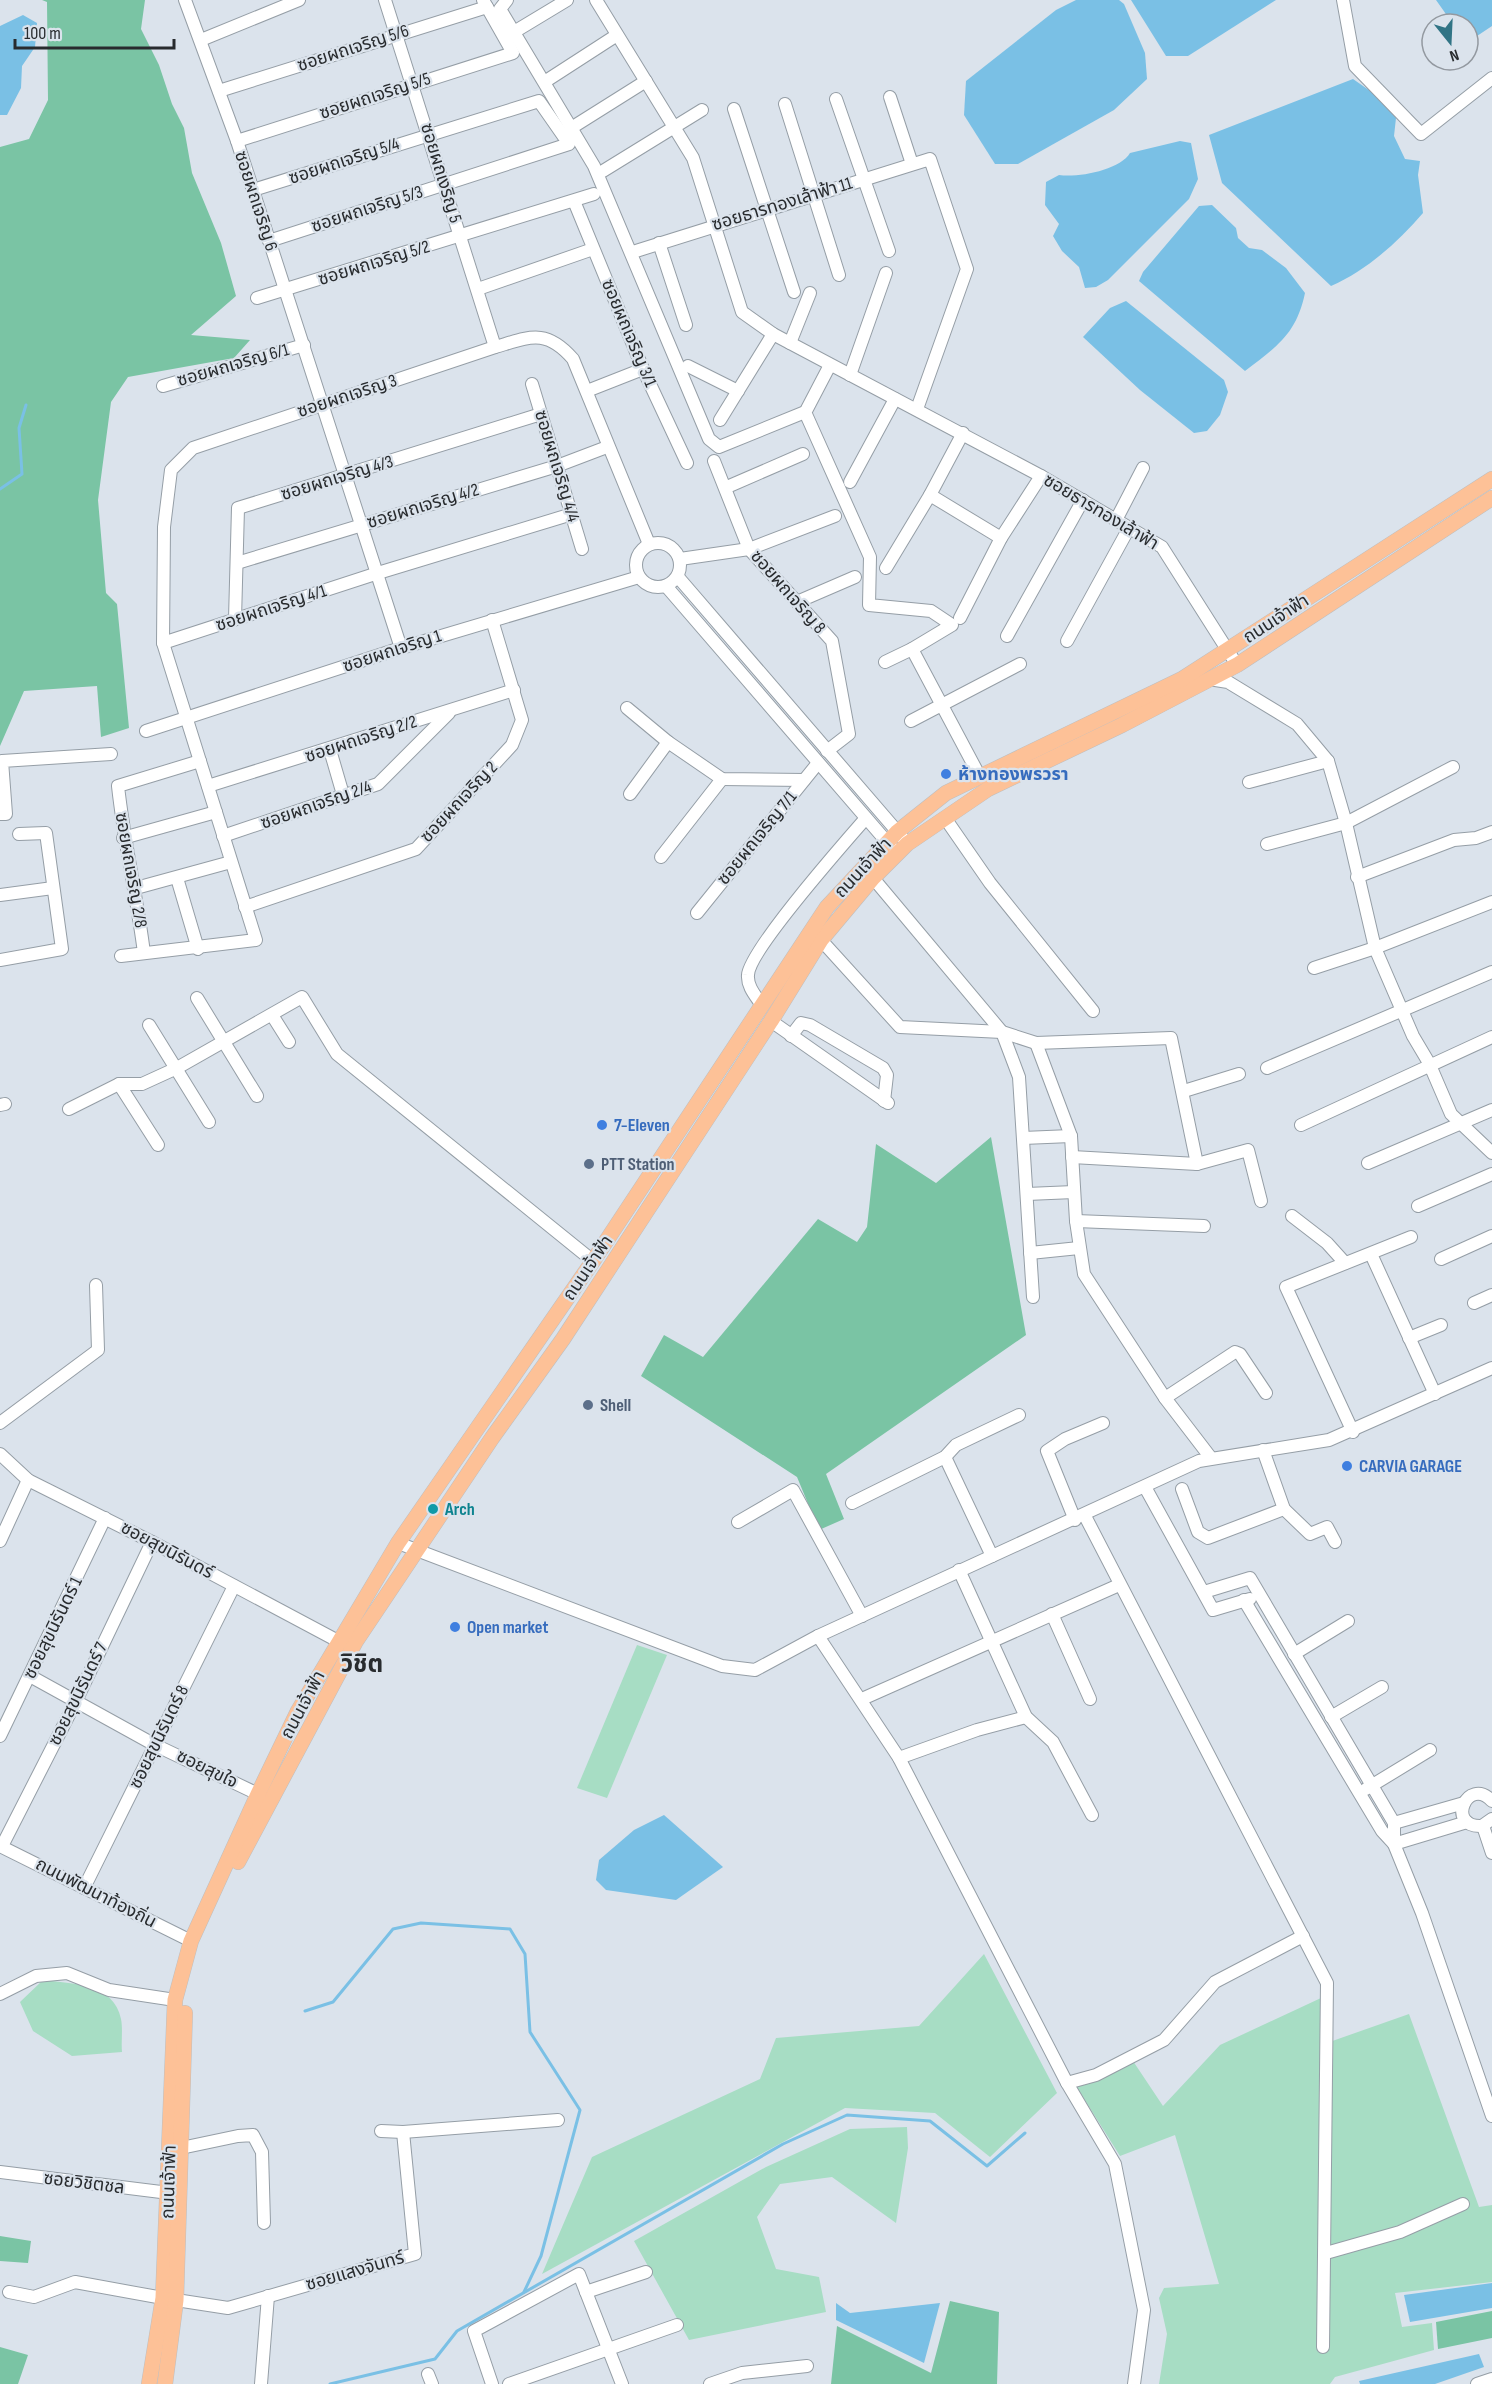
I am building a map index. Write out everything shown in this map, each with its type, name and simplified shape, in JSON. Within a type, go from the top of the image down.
[{"type":"main road","name":"ถนนเจ้าฟ้า","points":[[149,2384],[169,2299],[169,2193],[175,2000],[192,1941],[258,1794],[298,1711],[398,1542],[593,1261],[827,907],[897,843],[946,793],[979,775],[1182,679],[1492,480]]},
{"type":"main road","name":"ถนนเจ้าฟ้า","points":[[165,2384],[181,2148],[185,2001],[199,1942],[315,1713],[356,1641],[563,1339],[771,1021],[821,940],[873,878],[897,843],[945,818],[988,789],[1237,665],[1492,498]]},
{"type":"street","name":"ซอยผถเจริญ 6","points":[[184,0],[201,40],[237,141],[322,404]]},
{"type":"street","points":[[201,40],[299,0]]},
{"type":"street","name":"ซอยผถเงริญ 5","points":[[385,0],[495,346]]},
{"type":"street","points":[[507,0],[500,9],[594,166],[709,439],[719,447],[805,412],[870,557],[869,605],[931,611],[952,625],[885,662]]},
{"type":"street","points":[[519,29],[567,0]]},
{"type":"street","points":[[596,0],[693,158],[716,224]]},
{"type":"street","points":[[1343,0],[1355,66],[1421,134],[1492,78]]},
{"type":"street","name":"ซอยผถเจริญ 5/6","points":[[219,91],[485,4]]},
{"type":"street","name":"ซอยผถเจริญ 5/5","points":[[237,141],[513,53],[485,4]]},
{"type":"street","points":[[549,79],[617,35]]},
{"type":"street","points":[[576,125],[646,81]]},
{"type":"street","points":[[890,97],[912,164]]},
{"type":"street","points":[[836,99],[889,251]]},
{"type":"street","name":"ซอยผถเจริญ 5/4","points":[[253,190],[539,101],[569,144]]},
{"type":"street","points":[[785,104],[840,275]]},
{"type":"street","points":[[734,109],[794,292]]},
{"type":"street","points":[[603,171],[702,110]]},
{"type":"street","name":"ซอยผถเจริญ 5/3","points":[[269,241],[569,144]]},
{"type":"street","name":"ซอยธารทองเล้าฟ้า 11","points":[[636,251],[716,224],[930,159],[967,269],[917,409]]},
{"type":"street","name":"ซอยผถเจริญ 5/2","points":[[256,298],[461,237],[594,194]]},
{"type":"street","name":"ซอยผถเจริญ 3/1","points":[[574,201],[643,369],[687,463]]},
{"type":"street","name":"ซอยธารทองเล้าฟ้า","points":[[716,224],[741,312],[773,334],[963,433],[1162,547],[1237,665]]},
{"type":"street","points":[[659,243],[686,325]]},
{"type":"street","points":[[478,289],[593,249]]},
{"type":"street","points":[[850,375],[886,273]]},
{"type":"street","points":[[790,343],[810,293]]},
{"type":"street","points":[[720,420],[773,334]]},
{"type":"street","name":"ซอยผถเจริญ 3","points":[[186,717],[163,643],[164,527],[171,470],[193,448],[495,346],[536,335],[559,343],[573,359],[607,447],[649,544]]},
{"type":"street","name":"ซอยผถเจริญ 6/1","points":[[163,386],[304,345]]},
{"type":"street","points":[[807,409],[830,365]]},
{"type":"street","points":[[688,366],[738,391]]},
{"type":"street","points":[[587,391],[643,369]]},
{"type":"street","name":"ซอยผถเจริญ 4/4","points":[[532,384],[582,549]]},
{"type":"street","points":[[850,482],[896,399]]},
{"type":"street","points":[[322,404],[401,648]]},
{"type":"street","name":"ซอยผถเจริญ 4/3","points":[[236,619],[238,508],[541,414]]},
{"type":"street","points":[[886,568],[930,495],[963,433]]},
{"type":"street","name":"ซอยผถเจริญ 4/2","points":[[237,563],[557,466],[607,447]]},
{"type":"street","points":[[727,487],[803,454]]},
{"type":"street","name":"ซอยผถเจริญ 8","points":[[714,461],[727,487],[750,549],[832,641],[849,734],[827,751]]},
{"type":"street","points":[[1116,520],[1143,468]]},
{"type":"street","points":[[960,618],[1001,538],[1041,476]]},
{"type":"street","points":[[930,495],[1001,538]]},
{"type":"street","points":[[1007,636],[1083,500]]},
{"type":"street","name":"ซอยผถเจริญ 4/1","points":[[163,643],[378,573],[572,514]]},
{"type":"street","points":[[680,560],[750,549],[835,516]]},
{"type":"street","points":[[1066,641],[1129,528]]},
{"type":"street","points":[[657,543],[672,547],[680,560],[678,577],[666,586],[654,587],[639,578],[636,562],[643,549],[649,544],[657,543]]},
{"type":"street","points":[[678,577],[827,751],[897,843]]},
{"type":"street","points":[[797,602],[855,577]]},
{"type":"street","name":"ซอยผถเจริญ 1","points":[[146,731],[401,648],[639,578]]},
{"type":"street","points":[[666,586],[866,818],[897,843]]},
{"type":"street","name":"ซอยผถเจริญ 2","points":[[245,907],[416,849],[512,745],[522,720],[492,620]]},
{"type":"street","points":[[912,649],[979,775]]},
{"type":"street","points":[[911,721],[1020,664]]},
{"type":"street","points":[[1209,679],[1228,682],[1297,724],[1328,761],[1346,823],[1375,948],[1413,1036],[1430,1063],[1451,1114],[1492,1153]]},
{"type":"street","name":"ซอยผถเจริญ 2/2","points":[[208,786],[330,750],[514,690]]},
{"type":"street","points":[[627,708],[668,742],[722,779],[804,780]]},
{"type":"street","name":"ซอยผถเจริญ 2/4","points":[[223,836],[344,798],[378,784],[452,710]]},
{"type":"street","points":[[121,956],[198,949],[256,940],[186,717]]},
{"type":"street","points":[[630,794],[668,742]]},
{"type":"street","points":[[330,750],[344,798]]},
{"type":"street","points":[[3,814],[2,761],[111,754]]},
{"type":"street","name":"ซอยผถเจริญ 2/8","points":[[144,953],[136,888],[123,838],[118,786],[200,761]]},
{"type":"street","points":[[1249,782],[1328,761]]},
{"type":"street","name":"ซอยผถเจริญ 7/1","points":[[697,913],[818,763]]},
{"type":"street","points":[[1267,844],[1346,823],[1453,767]]},
{"type":"street","points":[[661,857],[722,779]]},
{"type":"street","points":[[123,838],[216,812]]},
{"type":"street","points":[[761,1004],[748,982],[748,973],[753,961],[771,934],[866,818]]},
{"type":"street","points":[[945,818],[990,883],[1093,1011]]},
{"type":"street","points":[[1357,877],[1454,840],[1476,838],[1492,832]]},
{"type":"street","points":[[0,960],[62,949],[46,833],[19,834]]},
{"type":"street","points":[[1476,838],[1492,842]]},
{"type":"street","points":[[136,888],[231,861]]},
{"type":"street","points":[[177,878],[198,949]]},
{"type":"street","points":[[873,878],[1002,1032],[1019,1077],[1033,1297]]},
{"type":"street","points":[[0,895],[53,888]]},
{"type":"street","points":[[1314,968],[1375,948],[1492,902]]},
{"type":"street","points":[[821,940],[900,1027],[1002,1032],[1035,1043],[1170,1038],[1184,1091],[1197,1164]]},
{"type":"street","points":[[1267,1068],[1492,972]]},
{"type":"street","points":[[69,1109],[119,1084],[142,1084],[177,1068],[302,997],[337,1054],[593,1261]]},
{"type":"street","points":[[197,998],[257,1096]]},
{"type":"street","points":[[272,1015],[289,1042]]},
{"type":"street","points":[[771,1021],[791,1036],[886,1102],[884,1068],[810,1025],[801,1023],[791,1036]]},
{"type":"street","points":[[149,1025],[208,1122]]},
{"type":"street","points":[[1301,1125],[1430,1063],[1492,1037]]},
{"type":"street","points":[[1035,1043],[1071,1136],[1076,1221],[1084,1274],[1165,1398],[1211,1458]]},
{"type":"street","points":[[1184,1091],[1239,1074]]},
{"type":"street","points":[[119,1084],[158,1145]]},
{"type":"street","points":[[1368,1163],[1492,1110]]},
{"type":"street","points":[[1023,1138],[1071,1136]]},
{"type":"street","points":[[1072,1157],[1197,1164],[1248,1150],[1261,1201]]},
{"type":"street","points":[[1418,1206],[1492,1174]]},
{"type":"street","points":[[1027,1194],[1074,1192]]},
{"type":"street","points":[[1292,1216],[1327,1243],[1345,1263]]},
{"type":"street","points":[[1076,1221],[1204,1226]]},
{"type":"street","points":[[1353,1432],[1286,1287],[1412,1236]]},
{"type":"street","points":[[1441,1259],[1492,1236]]},
{"type":"street","points":[[1030,1253],[1079,1248]]},
{"type":"street","points":[[1371,1254],[1435,1394]]},
{"type":"street","points":[[0,1423],[98,1350],[96,1285]]},
{"type":"street","points":[[1474,1303],[1492,1295]]},
{"type":"street","points":[[1409,1338],[1441,1325]]},
{"type":"street","points":[[1165,1398],[1234,1352],[1240,1354],[1266,1393]]},
{"type":"street","points":[[398,1542],[722,1666],[755,1670],[818,1636],[958,1570],[1080,1518],[1211,1458],[1329,1440],[1353,1432],[1492,1368]]},
{"type":"street","points":[[852,1503],[945,1456],[956,1445],[1019,1415]]},
{"type":"street","points":[[1103,1424],[1065,1439],[1047,1451],[1080,1518],[1119,1585],[1327,1983],[1326,2253],[1323,2347]]},
{"type":"street","points":[[1263,1450],[1284,1509],[1310,1534],[1327,1527],[1335,1542]]},
{"type":"street","name":"ซอยสุขนิรันดร์","points":[[0,1454],[28,1480],[152,1542],[338,1641]]},
{"type":"street","points":[[945,1456],[992,1556]]},
{"type":"street","points":[[0,1540],[28,1480]]},
{"type":"street","points":[[1145,1487],[1213,1610],[1260,1596]]},
{"type":"street","points":[[1182,1489],[1198,1532],[1208,1538],[1284,1509]]},
{"type":"street","points":[[738,1522],[793,1490],[862,1616]]},
{"type":"street","name":"ซอยสุขนิรันดร์ 1","points":[[0,1736],[105,1518]]},
{"type":"street","name":"ซอยสุขนิรันดร์ 7","points":[[1,1846],[75,1702],[152,1542]]},
{"type":"street","points":[[958,1570],[1026,1717],[1053,1742],[1092,1815]]},
{"type":"street","points":[[1204,1592],[1250,1578],[1394,1823],[1394,1844]]},
{"type":"street","points":[[862,1699],[1119,1585]]},
{"type":"street","name":"ซอยสุขนิรันดร์ 8","points":[[84,1888],[234,1586]]},
{"type":"street","points":[[1244,1600],[1382,1831],[1394,1844],[1422,1913],[1492,2115]]},
{"type":"street","points":[[1052,1614],[1090,1699]]},
{"type":"street","points":[[1294,1654],[1348,1621]]},
{"type":"street","points":[[818,1636],[900,1758],[1067,2083],[1115,2164],[1144,2310],[1134,2384]]},
{"type":"street","name":"ซอยสุขใจ","points":[[30,1677],[155,1744],[258,1794]]},
{"type":"street","points":[[1331,1717],[1382,1687]]},
{"type":"street","points":[[900,1758],[977,1730],[1026,1717]]},
{"type":"street","points":[[1360,1793],[1430,1750]]},
{"type":"street","points":[[1394,1823],[1464,1803],[1476,1794],[1486,1795],[1492,1801]]},
{"type":"street","points":[[1464,1803],[1462,1813],[1467,1822]]},
{"type":"street","points":[[1394,1844],[1467,1822],[1487,1823],[1492,1853]]},
{"type":"street","name":"ถนนพัฒนาท้องถิ่น","points":[[1,1846],[192,1941]]},
{"type":"street","points":[[1067,2083],[1096,2075],[1164,2040],[1215,1982],[1303,1936]]},
{"type":"street","points":[[0,1994],[36,1976],[67,1972],[109,1990],[175,2000]]},
{"type":"street","points":[[381,2131],[403,2132],[558,2120]]},
{"type":"street","name":"ซอยแสงจันทร์","points":[[9,2292],[34,2297],[75,2282],[228,2308],[415,2254],[403,2132]]},
{"type":"street","points":[[181,2148],[238,2136],[254,2136],[262,2152],[264,2223]]},
{"type":"street","name":"ซอยวิชิตชล","points":[[0,2172],[169,2193]]},
{"type":"street","points":[[1326,2253],[1400,2232],[1463,2204]]},
{"type":"street","points":[[586,2292],[646,2272]]},
{"type":"street","points":[[492,2384],[474,2331],[579,2274],[622,2384]]},
{"type":"street","points":[[261,2384],[268,2296]]},
{"type":"street","points":[[509,2384],[677,2325]]},
{"type":"street","points":[[710,2384],[742,2373],[807,2366]]},
{"type":"street","points":[[1477,2384],[1492,2379]]},
{"type":"green space","points":[[42,0],[145,0],[141,29],[159,65],[172,104],[184,128],[192,173],[221,243],[236,296],[191,335],[250,340],[234,358],[128,377],[111,402],[98,500],[106,593],[117,604],[129,728],[101,737],[97,686],[24,691],[0,746],[0,147],[29,139],[48,100],[47,2]]},
{"type":"green space","points":[[991,1137],[1026,1335],[826,1474],[844,1519],[819,1530],[797,1477],[641,1376],[664,1335],[703,1357],[818,1219],[857,1242],[867,1227],[876,1144],[936,1183]]},
{"type":"green space","points":[[637,1645],[667,1655],[607,1798],[577,1788]]},
{"type":"green space","points":[[984,1954],[1057,2093],[990,2157],[935,2113],[845,2108],[542,2274],[592,2157],[760,2079],[776,2038],[919,2026]]},
{"type":"green space","points":[[43,1980],[79,1985],[101,1992],[110,1998],[117,2007],[121,2019],[122,2052],[72,2056],[33,2031],[20,2002]]},
{"type":"green space","points":[[1321,1998],[1321,2045],[1409,2014],[1479,2207],[1492,2205],[1492,2282],[1395,2293],[1402,2327],[1432,2323],[1434,2350],[1335,2377],[1330,2384],[1159,2384],[1167,2334],[1159,2298],[1164,2288],[1219,2284],[1175,2135],[1120,2156],[1076,2086],[1133,2061],[1163,2106],[1220,2045]]},
{"type":"green space","points":[[907,2127],[908,2148],[896,2223],[832,2177],[780,2184],[757,2217],[776,2269],[819,2277],[826,2312],[689,2340],[634,2241],[766,2167],[850,2129]]},
{"type":"green space","points":[[0,2236],[31,2241],[28,2263],[0,2261]]},
{"type":"green space","points":[[950,2301],[999,2312],[997,2384],[831,2384],[837,2326],[931,2373]]},
{"type":"green space","points":[[1492,2311],[1492,2338],[1438,2349],[1436,2322]]},
{"type":"green space","points":[[0,2347],[28,2355],[18,2384],[0,2384]]},
{"type":"water","points":[[1076,0],[1119,0],[1124,4],[1145,53],[1147,79],[1114,110],[1018,164],[995,164],[964,115],[966,81],[1056,10]]},
{"type":"water","points":[[1131,0],[1276,0],[1188,56],[1166,56]]},
{"type":"water","points":[[1436,0],[1492,0],[1492,26],[1480,34],[1480,12],[1444,12]]},
{"type":"water","points":[[23,15],[37,23],[35,47],[22,66],[21,88],[7,115],[0,115],[0,26]]},
{"type":"water","points":[[1353,79],[1376,95],[1396,118],[1394,136],[1405,159],[1420,161],[1418,175],[1423,213],[1381,255],[1357,272],[1331,286],[1222,183],[1209,135]]},
{"type":"water","points":[[1180,141],[1191,143],[1198,179],[1189,199],[1108,280],[1096,287],[1085,288],[1079,267],[1062,251],[1053,236],[1059,224],[1045,205],[1046,182],[1059,175],[1098,172],[1117,164],[1130,153]]},
{"type":"water","points":[[1212,205],[1236,228],[1238,238],[1249,248],[1262,250],[1286,268],[1305,293],[1296,319],[1284,338],[1245,371],[1139,281],[1143,272],[1199,206]]},
{"type":"water","points":[[1126,301],[1224,380],[1228,392],[1220,415],[1207,431],[1194,433],[1140,390],[1083,337],[1110,308]]},
{"type":"water","points":[[664,1815],[723,1867],[676,1900],[606,1890],[596,1880],[599,1860],[634,1830]]},
{"type":"water","points":[[1492,2283],[1492,2308],[1410,2322],[1404,2295]]},
{"type":"water","points":[[836,2303],[850,2313],[940,2303],[924,2363],[836,2320]]},
{"type":"water","points":[[1479,2354],[1484,2367],[1435,2384],[1360,2384],[1359,2381]]},
{"type":"waterway","points":[[0,489],[22,474],[19,428],[26,405]]},
{"type":"waterway","points":[[305,2011],[333,2002],[393,1929],[421,1923],[510,1929],[525,1954],[530,2032],[580,2110],[541,2256],[524,2292]]},
{"type":"waterway","points":[[330,2384],[435,2359],[457,2331],[783,2144],[847,2115],[930,2121],[987,2166],[1025,2133]]},
{"type":"place","name":"ห้างทองพรวรา","points":[[946,774]]},
{"type":"place","name":"7-Eleven","points":[[602,1125]]},
{"type":"place","name":"PTT Station","points":[[589,1164]]},
{"type":"place","name":"Shell","points":[[588,1405]]},
{"type":"place","name":"CARVIA GARAGE","points":[[1347,1466]]},
{"type":"place","name":"Arch","points":[[433,1509]]},
{"type":"place","name":"Open market","points":[[455,1627]]},
{"type":"district","name":"วิชิต","points":[[362,1664]]}]
